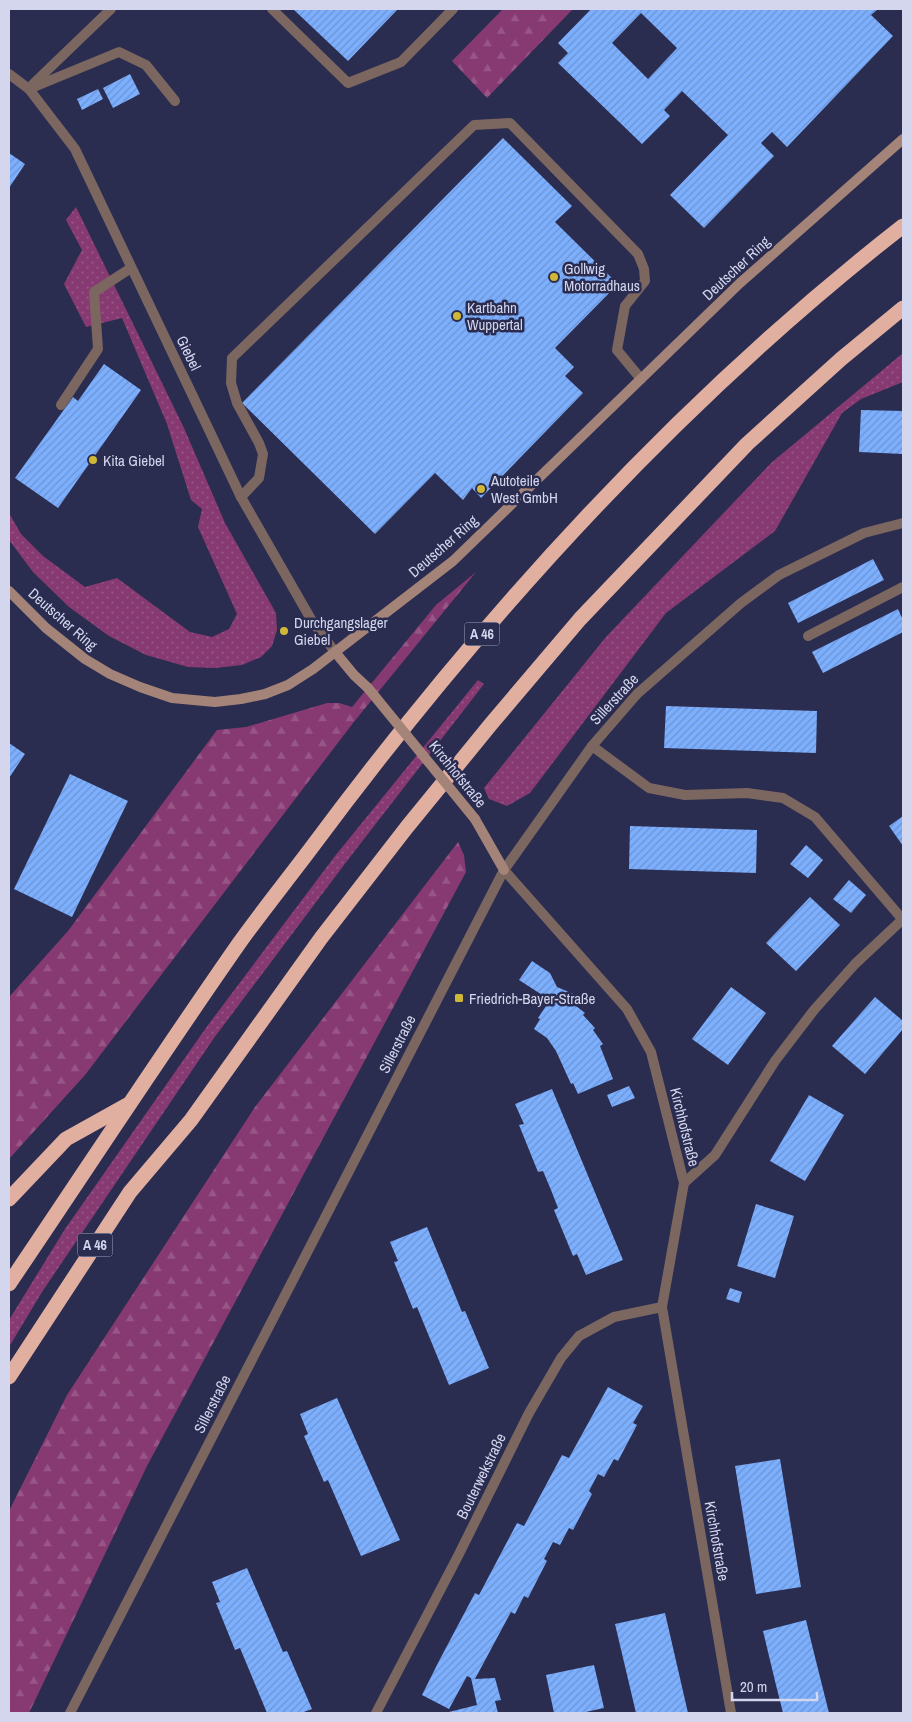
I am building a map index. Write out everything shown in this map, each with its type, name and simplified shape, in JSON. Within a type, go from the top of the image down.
[{"type":"highway","name":"A 46","points":[[9,1284],[242,940],[369,770],[470,648],[570,534],[637,463],[795,316],[903,226]]},
{"type":"highway","name":"A 46","points":[[9,1377],[130,1192],[191,1120],[238,1051],[406,827],[491,724],[580,619],[747,444],[840,359],[903,308]]},
{"type":"highway","points":[[9,1199],[66,1139],[131,1104]]},
{"type":"street","points":[[29,89],[111,9]]},
{"type":"street","points":[[272,9],[348,83],[402,62],[453,9]]},
{"type":"street","points":[[29,89],[119,52],[146,65],[175,101]]},
{"type":"street","name":"Giebel","points":[[9,74],[29,89],[75,149],[241,497],[312,621],[336,652]]},
{"type":"street","points":[[241,497],[259,478],[263,454],[237,404],[231,383],[232,358],[474,125],[510,123],[638,254],[644,269],[645,281],[625,306],[617,350],[641,379]]},
{"type":"street","name":"Deutscher Ring","points":[[9,591],[51,633],[85,659],[110,674],[172,698],[215,702],[265,694],[288,685],[336,652],[453,561],[740,283],[903,139]]},
{"type":"street","points":[[61,405],[98,349],[94,292],[131,268]]},
{"type":"street","name":"Sillerstraße","points":[[70,1713],[504,870],[592,746],[637,694],[741,603],[779,575],[864,533],[903,523]]},
{"type":"street","points":[[808,636],[903,587]]},
{"type":"street","name":"Kirchhofstraße","points":[[336,652],[354,675],[368,688],[475,819],[504,870],[627,1009],[651,1052],[684,1184],[662,1307],[731,1713]]},
{"type":"street","points":[[592,746],[649,788],[685,795],[747,793],[783,798],[816,817],[903,920],[856,964],[814,1010],[775,1061],[714,1155],[684,1184]]},
{"type":"street","name":"Bouterwekstraße","points":[[376,1713],[458,1556],[529,1413],[561,1358],[579,1336],[614,1317],[662,1307]]},
{"type":"green space","points":[[503,9],[573,9],[487,98],[452,61]]},
{"type":"green space","points":[[76,207],[184,428],[225,523],[276,613],[277,630],[272,646],[261,657],[242,665],[215,668],[188,667],[146,655],[109,636],[69,607],[33,572],[9,540],[9,513],[21,534],[43,556],[85,587],[117,578],[190,632],[212,637],[229,629],[237,614],[198,527],[202,509],[191,500],[167,424],[122,318],[86,327],[64,284],[82,250],[66,220]]},
{"type":"green space","points":[[903,353],[903,382],[861,399],[842,413],[775,531],[666,613],[530,793],[507,806],[489,799],[484,788],[606,637],[771,463]]},
{"type":"green space","points":[[476,572],[353,723],[85,1075],[9,1159],[9,997],[68,931],[217,730],[246,727],[327,703],[339,703],[352,707],[436,605]]},
{"type":"green space","points":[[478,680],[484,684],[347,861],[214,1038],[42,1292],[9,1347],[9,1320],[65,1229],[208,1025],[335,856]]},
{"type":"green space","points":[[458,842],[464,855],[466,872],[147,1466],[29,1713],[9,1713],[9,1511],[67,1395],[255,1107]]},
{"type":"building","points":[[293,9],[398,9],[348,61]]},
{"type":"building","points":[[591,9],[878,9],[871,15],[893,36],[787,147],[772,132],[761,143],[774,156],[704,228],[670,195],[728,135],[682,91],[664,110],[670,116],[642,144],[558,63],[568,53],[558,43]],"holes":[[[641,13],[677,48],[648,79],[612,43]]]},
{"type":"building","points":[[130,74],[140,94],[113,108],[103,88]]},
{"type":"building","points":[[98,89],[103,99],[82,110],[77,99]]},
{"type":"building","name":"Kartbahn Wuppertal","points":[[503,138],[572,206],[555,222],[618,284],[555,348],[574,367],[565,376],[583,393],[481,498],[472,488],[463,500],[435,473],[375,534],[242,403]]},
{"type":"building","points":[[9,153],[25,164],[9,188]]},
{"type":"building","points":[[104,364],[141,390],[58,508],[15,478],[73,397],[78,401]]},
{"type":"building","points":[[861,410],[903,411],[903,454],[859,452]]},
{"type":"building","points":[[873,559],[884,580],[798,623],[788,603]]},
{"type":"building","points":[[898,609],[903,620],[903,632],[823,673],[812,652]]},
{"type":"building","points":[[666,706],[817,711],[816,753],[664,748]]},
{"type":"building","points":[[9,743],[25,754],[9,778]]},
{"type":"building","points":[[70,774],[128,801],[72,917],[14,889]]},
{"type":"building","points":[[903,816],[903,846],[889,826]]},
{"type":"building","points":[[630,826],[757,830],[756,873],[629,869]]},
{"type":"building","points":[[806,845],[823,860],[808,878],[790,864]]},
{"type":"building","points":[[849,880],[866,895],[851,913],[833,899]]},
{"type":"building","points":[[810,897],[840,925],[796,971],[766,943]]},
{"type":"building","points":[[532,961],[550,973],[557,987],[576,995],[571,1002],[585,1013],[583,1015],[595,1028],[593,1030],[603,1044],[600,1046],[613,1079],[578,1094],[573,1083],[571,1084],[556,1051],[547,1038],[534,1029],[540,1019],[538,1018],[550,1000],[519,980]]},
{"type":"building","points":[[731,987],[766,1013],[728,1065],[692,1039]]},
{"type":"building","points":[[875,997],[903,1021],[903,1029],[865,1074],[832,1046]]},
{"type":"building","points":[[629,1086],[635,1098],[612,1107],[607,1095]]},
{"type":"building","points":[[552,1089],[623,1260],[586,1275],[577,1254],[573,1256],[554,1210],[558,1208],[543,1171],[538,1172],[519,1125],[524,1124],[515,1104]]},
{"type":"building","points":[[809,1095],[844,1115],[805,1181],[770,1161]]},
{"type":"building","points":[[756,1204],[794,1216],[775,1278],[737,1266]]},
{"type":"building","points":[[427,1227],[462,1312],[465,1311],[489,1368],[449,1385],[417,1307],[413,1309],[394,1262],[398,1261],[390,1242]]},
{"type":"building","points":[[730,1288],[742,1292],[739,1303],[726,1299]]},
{"type":"building","points":[[608,1387],[643,1406],[633,1423],[637,1425],[618,1461],[614,1459],[604,1477],[598,1474],[589,1491],[592,1494],[573,1530],[569,1528],[560,1545],[553,1542],[544,1559],[547,1561],[528,1598],[524,1596],[515,1614],[511,1612],[475,1679],[495,1678],[501,1700],[495,1701],[498,1713],[445,1713],[477,1705],[471,1678],[467,1676],[449,1709],[422,1695],[439,1661],[475,1593],[479,1595],[517,1523],[524,1526],[562,1455],[569,1458]]},
{"type":"building","points":[[337,1398],[400,1540],[361,1556],[328,1480],[324,1482],[304,1436],[308,1434],[300,1414]]},
{"type":"building","points":[[780,1459],[801,1587],[756,1594],[735,1466]]},
{"type":"building","points":[[247,1568],[283,1652],[287,1651],[312,1709],[301,1713],[267,1713],[240,1648],[235,1650],[216,1603],[220,1602],[212,1582]]},
{"type":"building","points":[[665,1613],[688,1713],[636,1713],[615,1624]]},
{"type":"building","points":[[806,1620],[829,1713],[783,1713],[763,1631]]},
{"type":"building","points":[[594,1665],[604,1708],[581,1713],[554,1713],[546,1675]]},
{"type":"place","name":"Gollwig Motorradhaus","points":[[554,277]]},
{"type":"place","name":"Kartbahn Wuppertal","points":[[457,316]]},
{"type":"place","name":"Kita Giebel","points":[[93,460]]},
{"type":"place","name":"Autoteile West GmbH","points":[[481,489]]},
{"type":"place","name":"Durchgangslager Giebel","points":[[284,631]]},
{"type":"place","name":"Friedrich-Bayer-Straße","points":[[459,998]]}]
